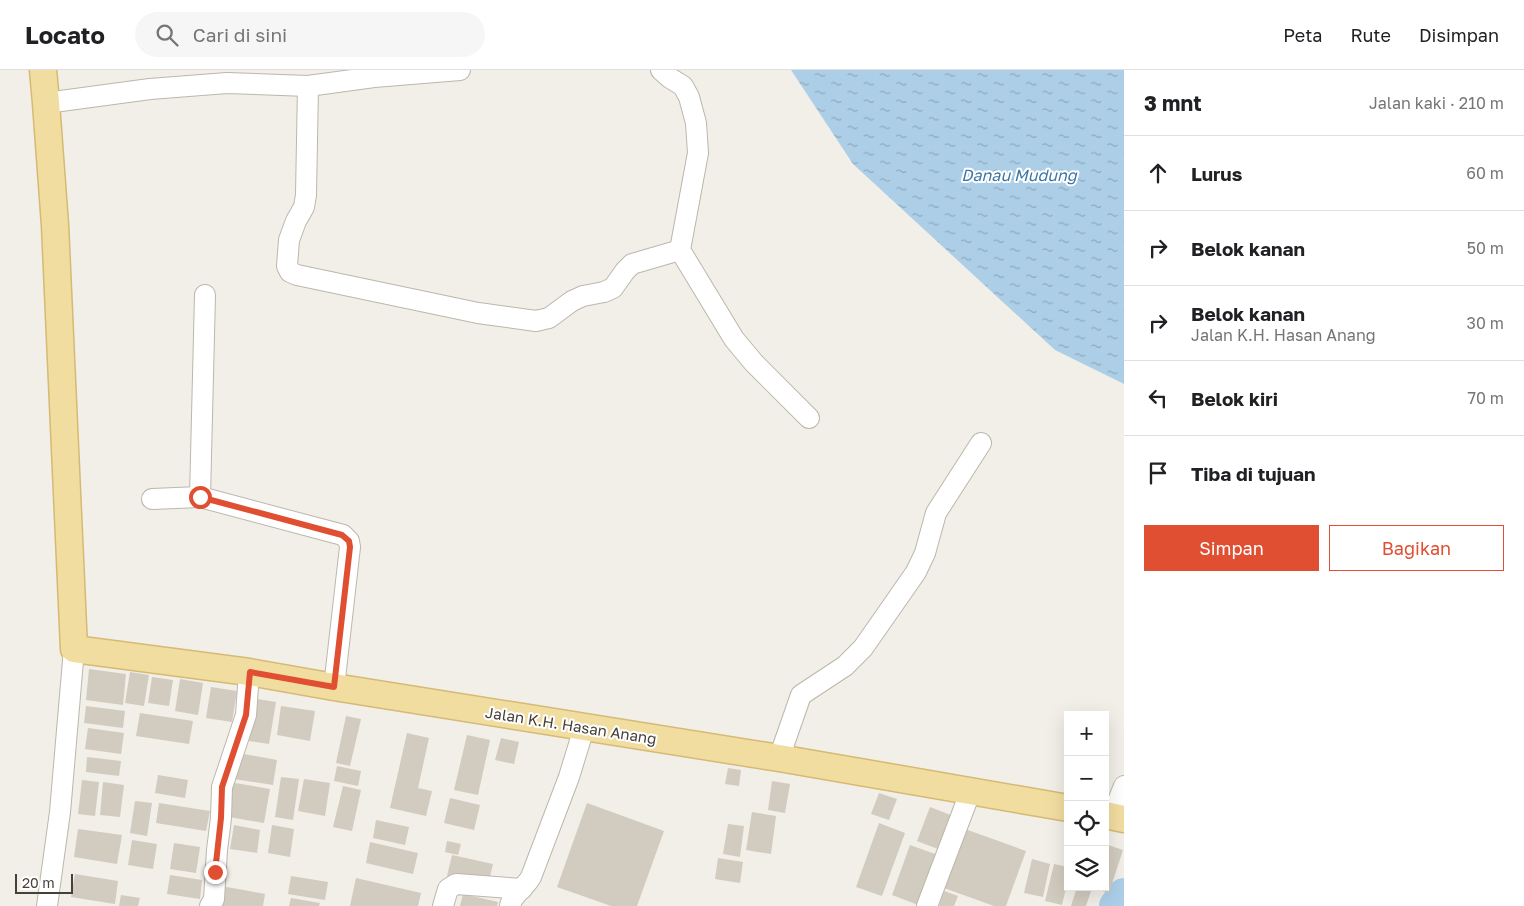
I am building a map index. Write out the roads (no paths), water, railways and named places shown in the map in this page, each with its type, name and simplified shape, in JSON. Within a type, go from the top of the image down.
[{"type":"main road","points":[[43,70],[55,225],[74,649]]},
{"type":"main road","name":"Jalan K.H. Hasan Anang","points":[[74,649],[250,672],[584,728],[779,758],[1064,807]]},
{"type":"street","points":[[46,103],[150,89],[227,83],[308,86],[374,77],[460,70]]},
{"type":"street","points":[[661,70],[683,86],[689,98],[696,123],[698,153],[680,250],[734,339],[754,363],[809,418]]},
{"type":"street","points":[[308,86],[306,196],[304,208],[296,221],[289,240],[287,266],[290,272],[478,313],[536,321],[549,318],[572,301],[583,296],[604,292],[613,288],[632,264],[680,250]]},
{"type":"street","points":[[200,497],[205,295]]},
{"type":"street","points":[[779,758],[801,695],[846,666],[863,648],[916,572],[926,553],[936,513],[981,443]]},
{"type":"street","points":[[152,499],[200,497],[342,535],[349,541],[350,547],[334,687]]},
{"type":"street","points":[[47,906],[60,812],[74,649]]},
{"type":"street","points":[[210,906],[214,899],[222,787],[246,715],[250,672]]},
{"type":"street","points":[[510,906],[514,896],[531,877],[569,777],[584,728]]},
{"type":"street","points":[[1114,817],[1124,786]]},
{"type":"street","points":[[927,906],[971,790]]},
{"type":"street","points":[[443,906],[448,889],[456,884],[522,889]]},
{"type":"water","name":"Danau Mudung","points":[[791,70],[1124,70],[1124,384],[1055,350],[853,164]]},
{"type":"waterway","points":[[1116,906],[1124,895]]}]
